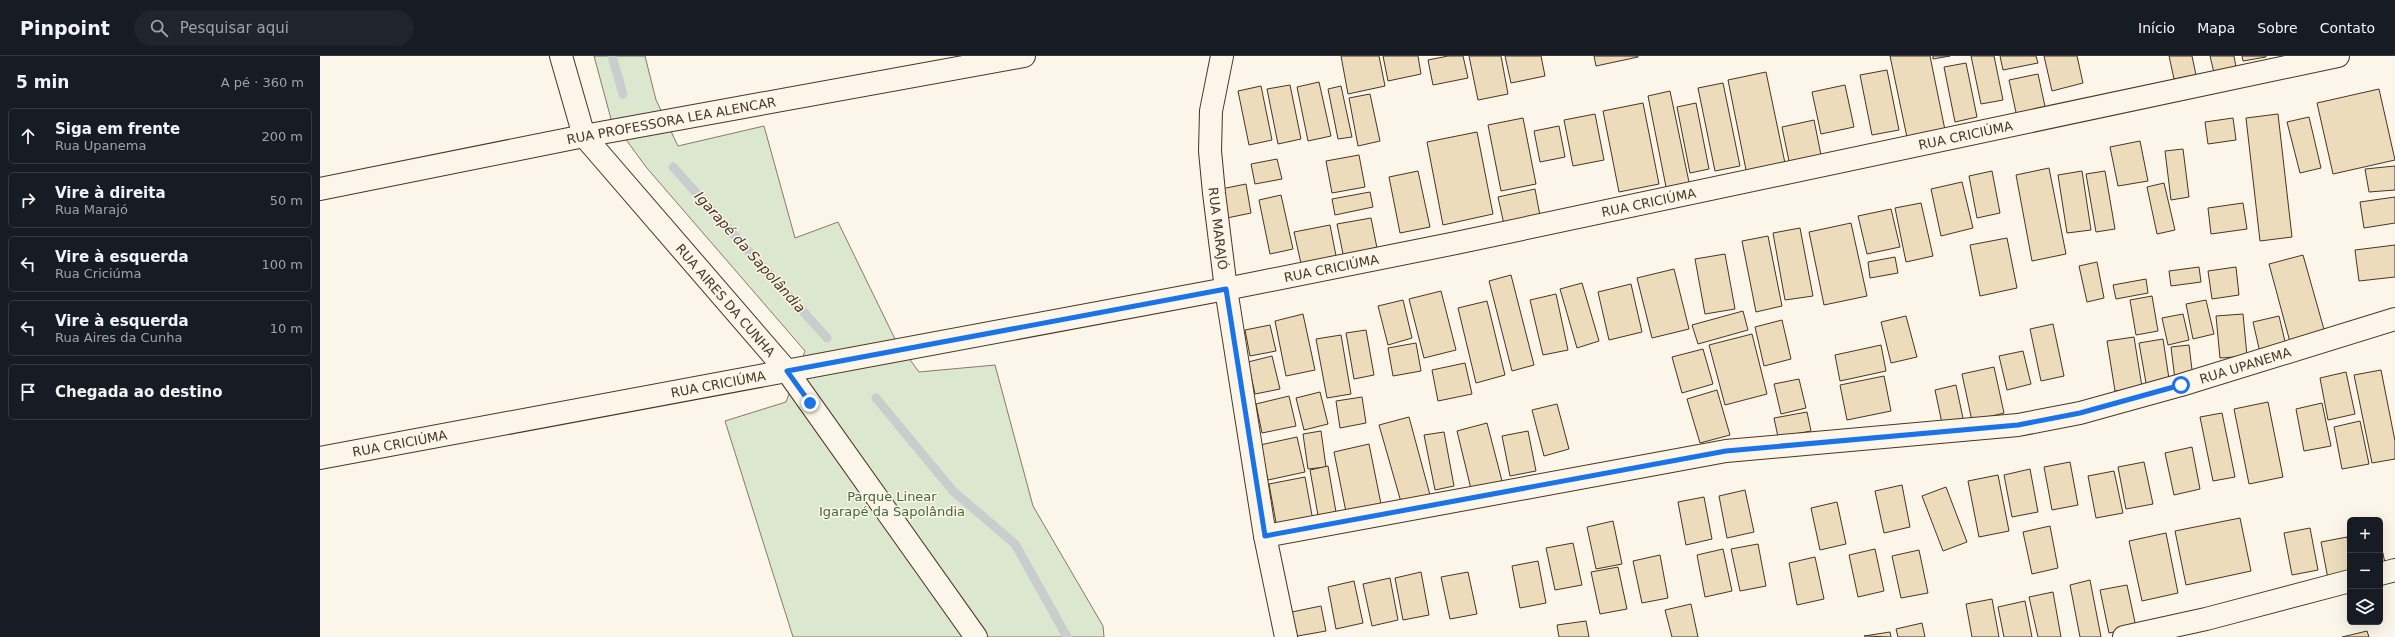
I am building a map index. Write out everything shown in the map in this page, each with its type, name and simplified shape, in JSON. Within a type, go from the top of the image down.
[{"type":"street","name":"RUA AIRES DA CUNHA","points":[[561,56],[584,136],[787,371],[976,637]]},
{"type":"street","name":"RUA PROFESSORA LEA ALENCAR","points":[[320,189],[584,136],[1024,56]]},
{"type":"street","name":"RUA MARAJÓ","points":[[1222,56],[1211,111],[1210,150],[1226,289],[1265,536],[1286,637]]},
{"type":"street","name":"RUA CRICIÚMA","points":[[320,458],[1226,289],[1463,241],[2338,56]]},
{"type":"street","name":"RUA UPANEMA","points":[[1265,536],[1726,451],[2018,425],[2072,415],[2181,385],[2395,319]]},
{"type":"street","points":[[2383,573],[2395,570]]},
{"type":"street","points":[[2124,637],[2206,619],[2347,583]]},
{"type":"green space","name":"Parque Linear Igarapé da Sapolândia","points":[[594,56],[645,56],[656,100],[678,146],[764,126],[795,238],[838,222],[895,339],[919,372],[995,365],[1033,506],[1103,626],[1104,637],[793,637],[725,421],[786,402],[805,351],[646,167],[611,119]]},
{"type":"building","points":[[1341,56],[1379,56],[1385,86],[1348,94]]},
{"type":"building","points":[[1383,56],[1418,56],[1421,74],[1388,81]]},
{"type":"building","points":[[1448,56],[1463,56],[1468,78],[1433,85],[1428,60]]},
{"type":"building","points":[[1469,56],[1501,56],[1508,94],[1478,100]]},
{"type":"building","points":[[1505,56],[1541,56],[1545,76],[1511,83]]},
{"type":"building","points":[[1594,56],[1638,56],[1638,57],[1596,66]]},
{"type":"building","points":[[1890,56],[1930,56],[1946,135],[1908,142]]},
{"type":"building","points":[[1933,56],[1950,56],[1933,59]]},
{"type":"building","points":[[1971,56],[1994,56],[2003,100],[1981,104]]},
{"type":"building","points":[[2000,56],[2036,56],[2038,63],[2003,70]]},
{"type":"building","points":[[2044,56],[2077,56],[2083,83],[2052,91]]},
{"type":"building","points":[[2169,56],[2192,56],[2196,75],[2174,79]]},
{"type":"building","points":[[2210,56],[2234,56],[2237,73],[2215,77]]},
{"type":"building","points":[[2242,56],[2266,56],[2266,57],[2243,61]]},
{"type":"building","points":[[1966,63],[1977,117],[1955,122],[1944,67]]},
{"type":"building","points":[[1887,70],[1899,130],[1872,135],[1860,75]]},
{"type":"building","points":[[1766,72],[1786,168],[1747,175],[1728,80]]},
{"type":"building","points":[[2038,74],[2046,111],[2017,117],[2009,80]]},
{"type":"building","points":[[1319,82],[1331,136],[1308,141],[1297,87]]},
{"type":"building","points":[[1723,83],[1740,166],[1715,171],[1698,88]]},
{"type":"building","points":[[1290,85],[1301,139],[1278,144],[1267,89]]},
{"type":"building","points":[[1845,85],[1854,127],[1821,134],[1812,92]]},
{"type":"building","points":[[1261,86],[1272,140],[1249,145],[1238,91]]},
{"type":"building","points":[[1341,86],[1352,137],[1338,139],[1328,89]]},
{"type":"building","points":[[2379,89],[2395,160],[2333,174],[2317,103]]},
{"type":"building","points":[[1670,91],[1690,187],[1667,192],[1648,96]]},
{"type":"building","points":[[1370,94],[1380,141],[1358,146],[1349,98]]},
{"type":"building","points":[[1643,103],[1659,184],[1619,192],[1603,111]]},
{"type":"building","points":[[1696,103],[1709,169],[1690,173],[1677,107]]},
{"type":"building","points":[[1595,114],[1604,160],[1573,166],[1564,120]]},
{"type":"building","points":[[2278,114],[2292,237],[2260,241],[2246,118]]},
{"type":"building","points":[[2309,117],[2321,168],[2300,173],[2287,122]]},
{"type":"building","points":[[1523,118],[1536,184],[1501,191],[1488,125]]},
{"type":"building","points":[[2233,118],[2236,140],[2208,144],[2205,122]]},
{"type":"building","points":[[1814,120],[1822,160],[1790,166],[1782,127]]},
{"type":"building","points":[[1559,126],[1565,157],[1540,162],[1534,131]]},
{"type":"building","points":[[1477,132],[1493,214],[1443,225],[1427,142]]},
{"type":"building","points":[[2140,141],[2148,181],[2118,186],[2110,147]]},
{"type":"building","points":[[2183,149],[2189,197],[2171,200],[2165,151]]},
{"type":"building","points":[[1359,155],[1365,187],[1332,193],[1326,161]]},
{"type":"building","points":[[1277,159],[1282,179],[1255,184],[1251,164]]},
{"type":"building","points":[[2395,166],[2395,190],[2369,192],[2365,169]]},
{"type":"building","points":[[2049,168],[2066,254],[2032,261],[2016,175]]},
{"type":"building","points":[[1418,171],[1430,227],[1400,233],[1389,177]]},
{"type":"building","points":[[1992,171],[2000,213],[1977,218],[1969,176]]},
{"type":"building","points":[[2082,171],[2091,230],[2067,233],[2058,175]]},
{"type":"building","points":[[2105,171],[2115,229],[2096,232],[2086,174]]},
{"type":"building","points":[[1962,182],[1973,228],[1941,236],[1931,189]]},
{"type":"building","points":[[2164,183],[2175,230],[2157,234],[2147,187]]},
{"type":"building","points":[[1246,184],[1251,213],[1227,218],[1221,189]]},
{"type":"building","points":[[1535,189],[1541,221],[1505,229],[1498,197]]},
{"type":"building","points":[[1370,192],[1373,207],[1335,215],[1332,199]]},
{"type":"building","points":[[1281,195],[1293,249],[1270,254],[1259,200]]},
{"type":"building","points":[[2395,197],[2395,223],[2364,228],[2360,202]]},
{"type":"building","points":[[1921,203],[1933,256],[1906,262],[1895,208]]},
{"type":"building","points":[[2243,203],[2247,229],[2211,234],[2208,208]]},
{"type":"building","points":[[1891,209],[1900,247],[1867,254],[1858,216]]},
{"type":"building","points":[[1371,218],[1378,253],[1344,259],[1337,224]]},
{"type":"building","points":[[1851,223],[1867,296],[1824,305],[1809,232]]},
{"type":"building","points":[[1330,225],[1337,261],[1302,268],[1294,232]]},
{"type":"building","points":[[1800,228],[1813,296],[1785,300],[1773,233]]},
{"type":"building","points":[[1768,236],[1782,306],[1756,312],[1742,241]]},
{"type":"building","points":[[2007,238],[2017,288],[1980,296],[1970,245]]},
{"type":"building","points":[[2395,245],[2395,277],[2359,281],[2355,250]]},
{"type":"building","points":[[1725,254],[1735,309],[1705,314],[1695,259]]},
{"type":"building","points":[[2303,255],[2325,333],[2290,342],[2269,264]]},
{"type":"building","points":[[1895,257],[1898,273],[1870,278],[1868,262]]},
{"type":"building","points":[[2097,262],[2104,298],[2087,302],[2079,266]]},
{"type":"building","points":[[2199,267],[2201,282],[2171,286],[2169,271]]},
{"type":"building","points":[[2236,267],[2239,295],[2212,299],[2208,271]]},
{"type":"building","points":[[1674,269],[1689,329],[1652,338],[1637,278]]},
{"type":"building","points":[[1511,275],[1534,365],[1512,371],[1489,281]]},
{"type":"building","points":[[2146,279],[2148,293],[2116,299],[2113,285]]},
{"type":"building","points":[[1582,283],[1599,341],[1577,348],[1560,289]]},
{"type":"building","points":[[1631,284],[1642,332],[1609,340],[1598,292]]},
{"type":"building","points":[[1441,291],[1456,350],[1424,358],[1409,299]]},
{"type":"building","points":[[1556,294],[1568,350],[1543,355],[1530,300]]},
{"type":"building","points":[[2152,296],[2158,331],[2136,335],[2130,300]]},
{"type":"building","points":[[1403,300],[1412,338],[1388,345],[1378,306]]},
{"type":"building","points":[[2206,300],[2214,334],[2193,339],[2186,304]]},
{"type":"building","points":[[1487,301],[1505,375],[1476,383],[1458,308]]},
{"type":"building","points":[[1743,311],[1748,330],[1698,344],[1692,325]]},
{"type":"building","points":[[1303,314],[1315,370],[1286,376],[1275,321]]},
{"type":"building","points":[[2183,314],[2189,340],[2168,345],[2162,318]]},
{"type":"building","points":[[2243,314],[2247,356],[2220,358],[2216,316]]},
{"type":"building","points":[[1906,316],[1917,357],[1891,363],[1881,322]]},
{"type":"building","points":[[2279,316],[2287,350],[2261,357],[2253,322]]},
{"type":"building","points":[[1782,320],[1791,359],[1764,366],[1755,327]]},
{"type":"building","points":[[2053,324],[2064,376],[2041,381],[2030,329]]},
{"type":"building","points":[[1270,325],[1276,351],[1250,356],[1245,330]]},
{"type":"building","points":[[1366,330],[1374,375],[1354,379],[1346,333]]},
{"type":"building","points":[[1752,334],[1767,394],[1725,405],[1709,345]]},
{"type":"building","points":[[1341,335],[1351,394],[1327,398],[1316,339]]},
{"type":"building","points":[[2134,337],[2142,387],[2115,391],[2107,341]]},
{"type":"building","points":[[2163,339],[2169,379],[2146,383],[2139,343]]},
{"type":"building","points":[[1416,343],[1421,371],[1393,376],[1388,348]]},
{"type":"building","points":[[1881,345],[1886,371],[1840,381],[1835,355]]},
{"type":"building","points":[[2189,345],[2193,378],[2175,380],[2171,347]]},
{"type":"building","points":[[1703,349],[1713,384],[1682,393],[1672,357]]},
{"type":"building","points":[[2023,351],[2031,384],[2007,390],[1999,356]]},
{"type":"building","points":[[1272,356],[1280,389],[1255,394],[1248,362]]},
{"type":"building","points":[[1465,363],[1472,394],[1438,401],[1432,370]]},
{"type":"building","points":[[1994,367],[2004,413],[1972,421],[1962,374]]},
{"type":"building","points":[[2381,370],[2395,441],[2395,459],[2372,463],[2354,375]]},
{"type":"building","points":[[2346,372],[2355,414],[2328,420],[2320,378]]},
{"type":"building","points":[[1884,376],[1891,411],[1847,420],[1840,385]]},
{"type":"building","points":[[1799,379],[1806,408],[1781,414],[1774,384]]},
{"type":"building","points":[[1956,385],[1964,423],[1943,428],[1935,390]]},
{"type":"building","points":[[1717,390],[1730,435],[1700,443],[1687,399]]},
{"type":"building","points":[[1320,392],[1328,424],[1304,430],[1296,398]]},
{"type":"building","points":[[1289,396],[1296,426],[1262,433],[1256,404]]},
{"type":"building","points":[[1362,397],[1366,423],[1340,428],[1336,401]]},
{"type":"building","points":[[2268,402],[2283,477],[2249,484],[2234,409]]},
{"type":"building","points":[[2322,403],[2331,446],[2304,451],[2296,409]]},
{"type":"building","points":[[1557,404],[1569,449],[1544,456],[1532,410]]},
{"type":"building","points":[[1807,412],[1811,431],[1778,437],[1774,418]]},
{"type":"building","points":[[2222,413],[2235,477],[2213,481],[2200,417]]},
{"type":"building","points":[[1409,417],[1430,495],[1401,502],[1379,425]]},
{"type":"building","points":[[2360,421],[2369,464],[2342,469],[2334,427]]},
{"type":"building","points":[[1487,423],[1502,481],[1471,489],[1457,431]]},
{"type":"building","points":[[1321,431],[1326,467],[1308,469],[1303,434]]},
{"type":"building","points":[[1528,431],[1536,471],[1510,476],[1502,436]]},
{"type":"building","points":[[1444,432],[1454,486],[1435,490],[1424,435]]},
{"type":"building","points":[[1297,437],[1305,472],[1268,480],[1260,445]]},
{"type":"building","points":[[1369,444],[1382,509],[1347,517],[1334,452]]},
{"type":"building","points":[[2192,447],[2200,489],[2174,495],[2165,453]]},
{"type":"building","points":[[2070,462],[2078,505],[2052,510],[2044,467]]},
{"type":"building","points":[[2144,462],[2153,504],[2126,509],[2118,467]]},
{"type":"building","points":[[1328,466],[1337,518],[1319,521],[1310,470]]},
{"type":"building","points":[[2030,469],[2038,512],[2012,517],[2004,475]]},
{"type":"building","points":[[2114,471],[2123,513],[2096,518],[2088,476]]},
{"type":"building","points":[[1998,475],[2009,531],[1979,537],[1968,481]]},
{"type":"building","points":[[1305,477],[1313,521],[1277,528],[1269,484]]},
{"type":"building","points":[[1902,485],[1910,527],[1884,533],[1875,491]]},
{"type":"building","points":[[1946,487],[1967,542],[1943,551],[1922,496]]},
{"type":"building","points":[[1745,490],[1754,532],[1727,538],[1719,496]]},
{"type":"building","points":[[1704,497],[1712,539],[1686,545],[1678,502]]},
{"type":"building","points":[[1837,502],[1846,544],[1820,550],[1811,508]]},
{"type":"building","points":[[2240,518],[2251,571],[2186,585],[2175,531]]},
{"type":"building","points":[[1613,521],[1622,564],[1596,569],[1587,527]]},
{"type":"building","points":[[2050,526],[2058,568],[2032,574],[2023,532]]},
{"type":"building","points":[[2310,528],[2318,570],[2292,575],[2284,533]]},
{"type":"building","points":[[2166,533],[2178,593],[2142,601],[2129,541]]},
{"type":"building","points":[[2347,537],[2347,581],[2329,584],[2321,542]]},
{"type":"building","points":[[1573,543],[1582,585],[1555,590],[1546,548]]},
{"type":"building","points":[[1758,544],[1766,586],[1740,591],[1731,549]]},
{"type":"building","points":[[1723,549],[1732,591],[1705,597],[1697,555]]},
{"type":"building","points":[[1875,549],[1884,591],[1858,597],[1849,555]]},
{"type":"building","points":[[1919,550],[1928,593],[1901,598],[1892,556]]},
{"type":"building","points":[[1660,555],[1668,598],[1642,603],[1633,561]]},
{"type":"building","points":[[1815,557],[1824,599],[1797,605],[1789,563]]},
{"type":"building","points":[[1538,561],[1546,603],[1520,608],[1512,566]]},
{"type":"building","points":[[1618,567],[1627,609],[1600,614],[1591,572]]},
{"type":"building","points":[[1421,572],[1429,615],[1403,620],[1395,578]]},
{"type":"building","points":[[1468,572],[1477,614],[1450,619],[1441,577]]},
{"type":"building","points":[[1390,578],[1398,620],[1372,626],[1363,584]]},
{"type":"building","points":[[2090,580],[2101,637],[2080,637],[2070,585]]},
{"type":"building","points":[[1354,581],[1363,623],[1336,629],[1328,587]]},
{"type":"building","points":[[2127,585],[2136,627],[2109,633],[2100,590]]},
{"type":"building","points":[[2053,592],[2061,637],[2038,637],[2029,597]]},
{"type":"building","points":[[1992,599],[1999,637],[1972,637],[1966,604]]},
{"type":"building","points":[[2025,601],[2032,637],[2004,637],[1998,607]]},
{"type":"building","points":[[1691,604],[1698,637],[1672,637],[1665,610]]},
{"type":"building","points":[[1321,606],[1326,631],[1292,637],[1287,613]]},
{"type":"building","points":[[1586,621],[1589,637],[1559,637],[1557,625]]},
{"type":"building","points":[[1922,623],[1925,637],[1898,637],[1896,629]]},
{"type":"building","points":[[2367,631],[2369,637],[2342,637]]},
{"type":"building","points":[[1890,632],[1891,637],[1864,636]]},
{"type":"waterway","name":"Igarapé da Sapolândia","points":[[612,56],[623,94]]},
{"type":"waterway","name":"Igarapé da Sapolândia","points":[[673,167],[827,338]]},
{"type":"waterway","name":"Igarapé da Sapolândia","points":[[876,398],[953,491],[1015,544],[1067,637]]},
{"type":"route","points":[[810,403],[787,371],[1226,289],[1265,536],[1726,451],[2018,425],[2080,413],[2181,385]]}]
